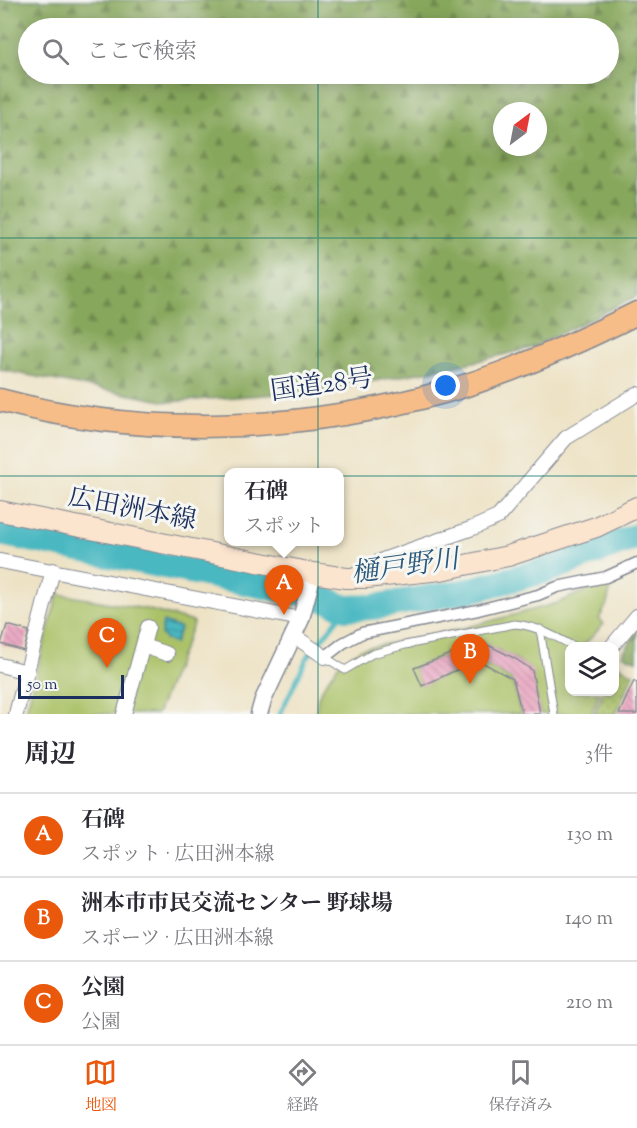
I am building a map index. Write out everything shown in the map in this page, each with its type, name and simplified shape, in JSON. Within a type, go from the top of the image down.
[{"type":"highway","name":"国道28号","points":[[0,400],[28,408],[100,420],[166,426],[235,425],[302,420],[378,409],[446,391],[508,370],[572,344],[637,313]]},
{"type":"main road","name":"広田洲本線","points":[[0,512],[312,577],[376,578],[508,556],[596,527],[637,507]]},
{"type":"street","points":[[346,578],[385,559],[473,528],[498,516],[566,438],[637,394]]},
{"type":"street","points":[[0,561],[302,616]]},
{"type":"street","points":[[299,640],[321,655],[362,633],[478,610],[538,595],[556,587],[606,577],[637,564]]},
{"type":"street","points":[[16,714],[53,570]]},
{"type":"street","points":[[259,714],[263,700],[299,640],[302,616],[312,577]]},
{"type":"street","points":[[615,642],[637,616]]},
{"type":"street","points":[[124,714],[148,627]]},
{"type":"street","points":[[142,646],[167,654]]},
{"type":"street","points":[[0,665],[27,672]]},
{"type":"lane","points":[[321,655],[345,670],[372,654],[405,645],[515,624],[540,629],[565,642]]},
{"type":"lane","points":[[540,629],[554,714]]},
{"type":"green space","points":[[0,0],[637,0],[637,296],[531,348],[457,366],[319,391],[168,402],[0,370]]},
{"type":"green space","points":[[611,586],[607,604],[599,619],[604,624],[587,642],[565,642],[565,696],[598,696],[591,714],[540,714],[531,670],[514,658],[482,642],[414,668],[422,685],[479,661],[512,680],[521,714],[316,714],[318,697],[325,684],[339,664],[361,649],[457,630],[558,603],[589,589]]},
{"type":"green space","points":[[58,594],[146,609],[194,622],[157,714],[25,714]]},
{"type":"green space","points":[[637,631],[637,661],[622,655]]},
{"type":"green space","points":[[619,665],[633,674],[616,714],[594,714],[601,696],[619,696]]},
{"type":"water","points":[[163,622],[180,628],[175,644],[166,640],[161,634]]},
{"type":"building","points":[[7,625],[29,631],[24,651],[1,644]]},
{"type":"building","points":[[482,642],[532,670],[540,714],[522,714],[513,679],[478,660],[422,686],[414,668]]},
{"type":"building","points":[[634,681],[637,683],[637,714],[619,714]]},
{"type":"waterway","name":"樋戸野川","points":[[0,533],[319,597],[346,608],[374,607],[463,592],[548,570],[637,536]]},
{"type":"waterway","points":[[280,714],[307,658],[346,608]]},
{"type":"place","name":"石碑","points":[[284,615]]},
{"type":"place","name":"公園","points":[[107,668]]},
{"type":"place","name":"洲本市市民交流センター 野球場","points":[[470,684]]}]
